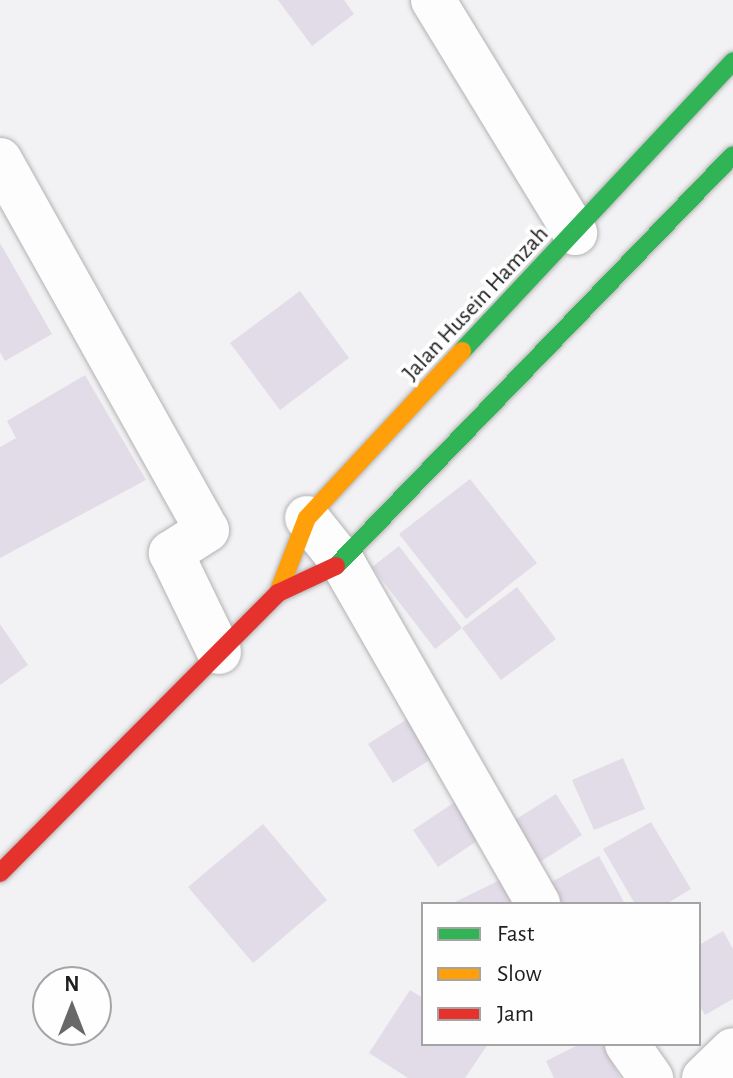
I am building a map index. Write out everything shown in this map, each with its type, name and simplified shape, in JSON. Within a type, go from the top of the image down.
[{"type":"street","points":[[433,0],[575,233]]},
{"type":"street","name":"Jalan Husein Hamzah","points":[[278,593],[307,518],[733,61]]},
{"type":"street","name":"Jalan Husein Hamzah","points":[[0,873],[278,593],[343,563],[733,155]]},
{"type":"street","points":[[0,160],[207,530],[171,553],[219,652]]},
{"type":"street","points":[[307,518],[343,563],[537,902]]},
{"type":"street","points":[[628,1046],[651,1078]]},
{"type":"street","points":[[704,1078],[733,1050]]},
{"type":"building","points":[[278,0],[344,0],[354,14],[312,46]]},
{"type":"building","points":[[0,243],[52,334],[5,361],[0,352]]},
{"type":"building","points":[[300,291],[349,358],[280,410],[230,343]]},
{"type":"building","points":[[85,375],[146,480],[0,558],[0,447],[16,438],[7,421]]},
{"type":"building","points":[[470,479],[537,563],[466,619],[399,534]]},
{"type":"building","points":[[399,546],[462,628],[435,649],[372,567]]},
{"type":"building","points":[[517,587],[556,639],[501,680],[462,628]]},
{"type":"building","points":[[0,624],[28,665],[0,685]]},
{"type":"building","points":[[412,716],[438,755],[393,783],[368,744]]},
{"type":"building","points":[[623,758],[645,809],[594,830],[572,780]]},
{"type":"building","points":[[556,794],[582,835],[537,864],[510,823]]},
{"type":"building","points":[[455,802],[480,839],[438,867],[413,830]]},
{"type":"building","points":[[651,822],[691,889],[669,902],[634,902],[603,849]]},
{"type":"building","points":[[263,824],[327,900],[253,963],[188,887]]},
{"type":"building","points":[[599,856],[624,902],[553,902],[544,886]]},
{"type":"building","points":[[506,877],[518,902],[455,902]]},
{"type":"building","points":[[723,931],[733,949],[733,999],[705,1015],[701,1008],[701,944]]},
{"type":"building","points":[[410,990],[421,997],[421,1046],[487,1046],[465,1078],[408,1078],[369,1053]]},
{"type":"building","points":[[576,1046],[604,1046],[620,1078],[554,1078],[546,1061]]},
{"type":"traffic: fast","points":[[462,351],[733,61]]},
{"type":"traffic: fast","points":[[336,566],[733,155]]},
{"type":"traffic: slow","points":[[278,593],[307,518],[462,351]]},
{"type":"traffic: jam","points":[[0,873],[278,593],[336,566]]}]
